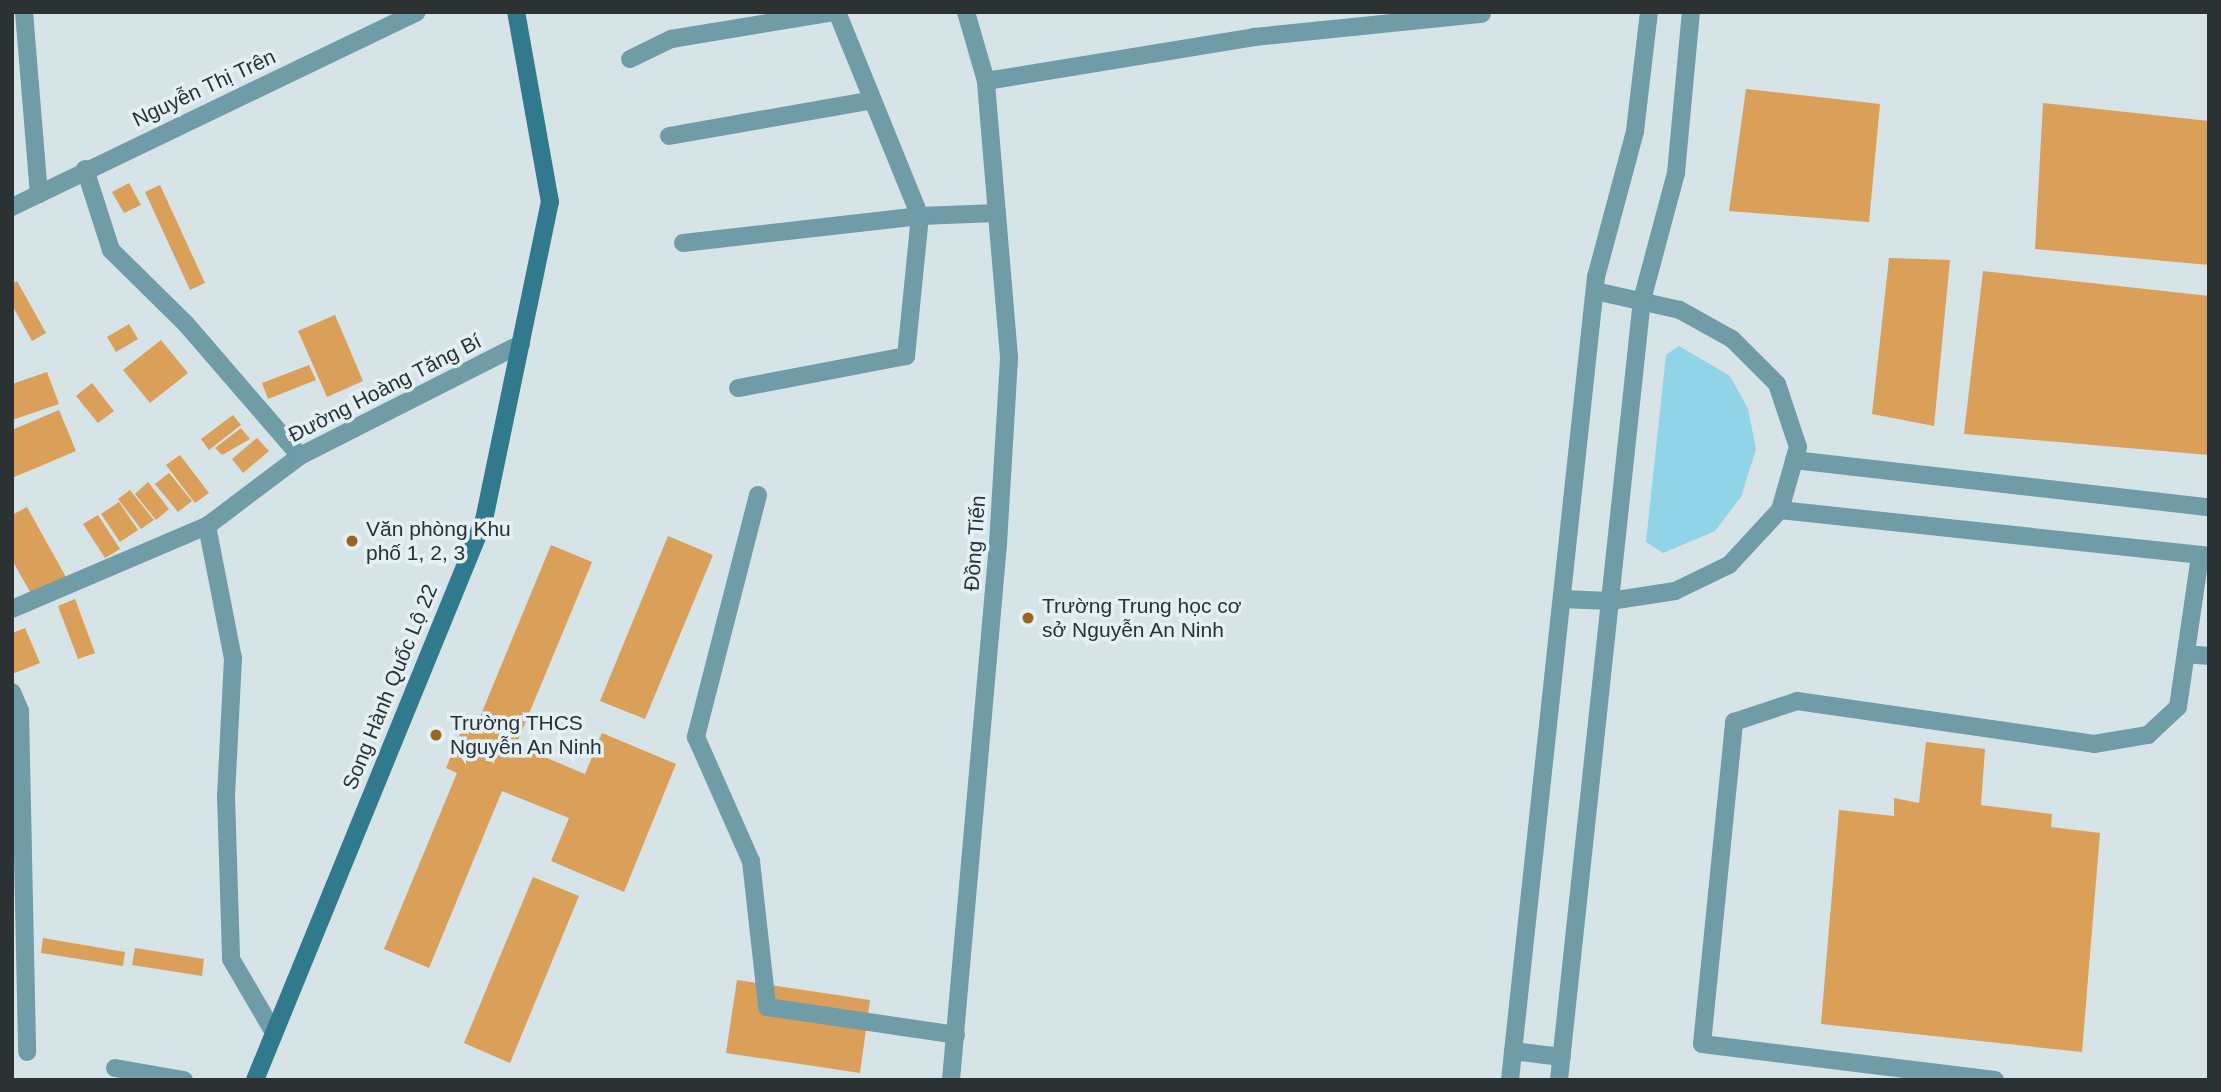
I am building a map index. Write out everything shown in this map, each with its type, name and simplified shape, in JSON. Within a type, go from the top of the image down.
[{"type":"street","points":[[24,12],[39,194]]},
{"type":"street","name":"Nguyễn Thị Trên","points":[[12,207],[85,169],[416,12]]},
{"type":"street","name":"Song Hành Quốc Lộ 22","points":[[255,1080],[484,520],[550,202],[516,12]]},
{"type":"street","points":[[630,59],[671,39],[835,12],[919,216],[906,356],[738,388]]},
{"type":"street","name":"Đồng Tiến","points":[[951,1080],[998,544],[1009,357],[986,81],[966,12]]},
{"type":"street","points":[[1510,1080],[1595,291],[1635,131],[1649,12]]},
{"type":"street","points":[[1559,1080],[1642,300],[1676,173],[1691,12]]},
{"type":"street","points":[[986,81],[1254,37],[1482,14]]},
{"type":"street","points":[[669,136],[873,100]]},
{"type":"street","points":[[85,169],[111,250],[186,324],[300,456]]},
{"type":"street","points":[[683,243],[919,216],[997,213]]},
{"type":"street","points":[[1562,599],[1610,601],[1675,591],[1729,565],[1780,510],[1798,447],[1777,384],[1732,339],[1680,310],[1595,291]]},
{"type":"street","name":"Đường Hoàng Tăng Bí","points":[[12,609],[207,526],[300,456],[521,344]]},
{"type":"street","points":[[1794,460],[2209,507]]},
{"type":"street","points":[[758,495],[696,737],[751,861],[767,1007],[956,1035]]},
{"type":"street","points":[[1780,510],[2204,556],[2178,707],[2148,735],[2094,744],[1797,701],[1734,722],[1702,1044],[1995,1080]]},
{"type":"street","points":[[207,526],[233,658],[226,796],[231,959],[274,1031]]},
{"type":"street","points":[[2186,654],[2209,656]]},
{"type":"street","points":[[12,692],[16,713],[27,1052]]},
{"type":"street","points":[[1513,1051],[1562,1057]]},
{"type":"street","points":[[115,1068],[184,1080]]},
{"type":"shaded area","points":[[1679,346],[1730,376],[1748,409],[1756,449],[1741,497],[1715,531],[1663,553],[1646,542],[1666,355]]},
{"type":"building","points":[[1746,89],[1880,104],[1869,222],[1729,211]]},
{"type":"building","points":[[2043,103],[2209,121],[2209,265],[2035,249]]},
{"type":"building","points":[[129,183],[141,205],[124,213],[112,192]]},
{"type":"building","points":[[160,185],[205,283],[190,290],[145,192]]},
{"type":"building","points":[[1889,258],[1950,260],[1934,426],[1872,414]]},
{"type":"building","points":[[1983,271],[2209,296],[2209,455],[1964,434]]},
{"type":"building","points":[[17,281],[46,333],[32,341],[12,305],[12,284]]},
{"type":"building","points":[[335,315],[363,381],[327,397],[298,331]]},
{"type":"building","points":[[129,324],[138,339],[116,352],[107,337]]},
{"type":"building","points":[[161,340],[188,373],[150,403],[123,370]]},
{"type":"building","points":[[309,365],[316,380],[268,399],[262,383]]},
{"type":"building","points":[[47,372],[59,404],[12,420],[12,384]]},
{"type":"building","points":[[92,383],[114,411],[98,423],[76,396]]},
{"type":"building","points":[[59,410],[76,451],[12,478],[12,430]]},
{"type":"building","points":[[233,415],[241,425],[209,450],[201,439]]},
{"type":"building","points":[[241,428],[250,439],[222,455],[215,448]]},
{"type":"building","points":[[257,438],[269,451],[243,473],[232,459]]},
{"type":"building","points":[[180,455],[209,493],[195,503],[166,465]]},
{"type":"building","points":[[169,473],[192,501],[178,512],[155,484]]},
{"type":"building","points":[[148,482],[169,509],[156,520],[135,494]]},
{"type":"building","points":[[130,490],[154,520],[141,529],[118,499]]},
{"type":"building","points":[[119,502],[138,530],[120,542],[101,514]]},
{"type":"building","points":[[27,507],[67,579],[33,597],[12,560],[12,515]]},
{"type":"building","points":[[98,515],[120,549],[105,558],[83,524]]},
{"type":"building","points":[[668,536],[713,555],[645,719],[600,701]]},
{"type":"building","points":[[551,545],[592,562],[516,745],[585,774],[602,733],[676,764],[624,892],[551,861],[569,818],[502,791],[429,968],[384,949],[457,773],[446,768],[464,724],[475,729]]},
{"type":"building","points":[[75,599],[95,653],[78,659],[58,606]]},
{"type":"building","points":[[25,628],[40,663],[12,674],[12,633]]},
{"type":"building","points":[[1926,742],[1985,749],[1981,805],[2052,814],[2051,827],[2100,833],[2082,1052],[1821,1024],[1839,810],[1894,816],[1894,798],[1919,803]]},
{"type":"building","points":[[533,877],[579,896],[510,1063],[464,1043]]},
{"type":"building","points":[[43,938],[125,952],[123,966],[41,953]]},
{"type":"building","points":[[135,948],[204,959],[202,976],[132,965]]},
{"type":"building","points":[[737,980],[870,1000],[860,1073],[726,1053]]},
{"type":"place","name":"Văn phòng Khu phố 1, 2, 3","points":[[352,541]]},
{"type":"place","name":"Trường Trung học cơ sở Nguyễn An Ninh","points":[[1028,618]]},
{"type":"place","name":"Trường THCS Nguyễn An Ninh","points":[[436,735]]}]
